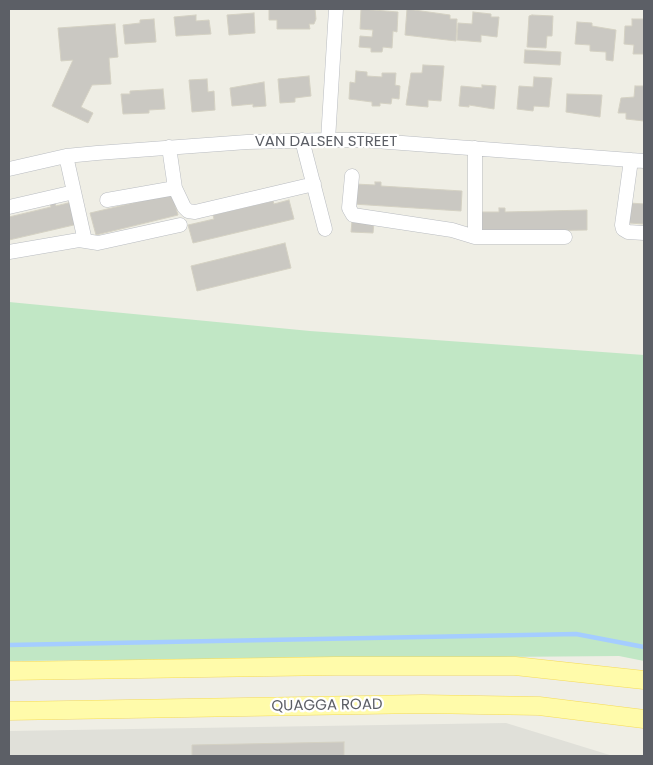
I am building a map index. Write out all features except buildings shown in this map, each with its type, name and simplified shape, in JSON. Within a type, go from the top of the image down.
[{"type":"main road","points":[[9,672],[345,666],[516,666],[644,680]]},
{"type":"main road","name":"QUAGGA ROAD","points":[[9,711],[422,704],[539,706],[644,719]]},
{"type":"street","points":[[328,140],[336,9]]},
{"type":"street","points":[[302,140],[325,229]]},
{"type":"street","name":"VAN DALSEN STREET","points":[[9,169],[66,156],[169,147],[302,140],[362,140],[638,160]]},
{"type":"street","points":[[169,147],[175,188],[184,207],[188,211],[194,212],[314,184]]},
{"type":"street","points":[[474,148],[475,237]]},
{"type":"street","points":[[66,156],[85,241]]},
{"type":"street","points":[[638,160],[622,225],[623,229],[628,232],[644,233]]},
{"type":"street","points":[[352,176],[349,212],[353,215],[452,230],[475,237],[564,237]]},
{"type":"street","points":[[107,200],[175,188]]},
{"type":"street","points":[[9,207],[74,192]]},
{"type":"street","points":[[9,252],[74,240],[98,244],[180,225]]},
{"type":"shaded area","points":[[506,723],[613,756],[9,756],[9,731]]},
{"type":"green space","points":[[9,302],[310,331],[644,355],[644,661],[619,656],[9,661]]},
{"type":"waterway","points":[[9,645],[576,634],[644,647]]}]
